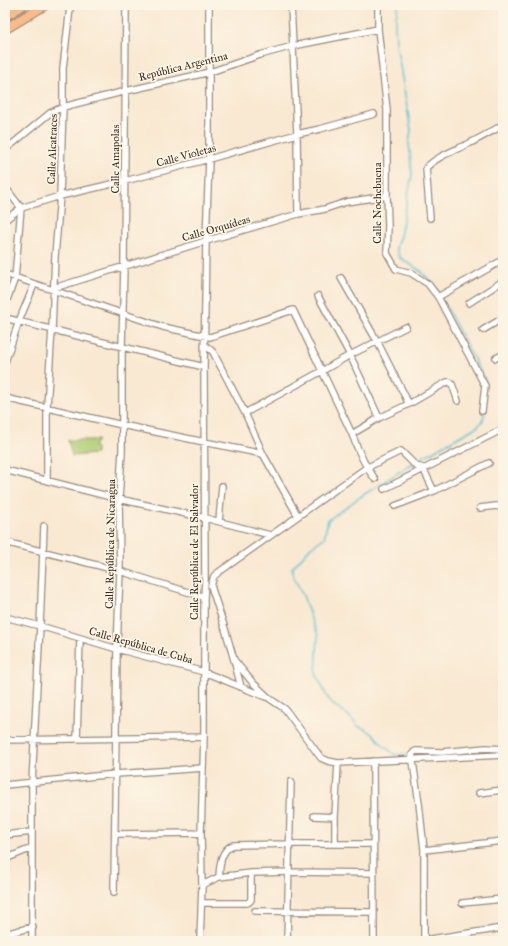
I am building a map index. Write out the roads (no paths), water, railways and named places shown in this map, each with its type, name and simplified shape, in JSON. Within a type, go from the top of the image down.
[{"type":"main road","points":[[5,16],[23,5]]},
{"type":"main road","points":[[5,29],[45,5]]},
{"type":"street","name":"Calle Amapolas","points":[[123,314],[126,5]]},
{"type":"street","name":"Calle República de El Salvador","points":[[200,941],[202,903],[201,833],[204,737],[204,596],[208,585],[205,575],[204,367],[209,159],[209,5]]},
{"type":"street","points":[[291,5],[297,134],[298,214]]},
{"type":"street","name":"Calle Nochebuena","points":[[378,5],[378,30],[387,110],[387,253],[396,269],[411,273],[428,284],[438,297],[485,386],[482,411]]},
{"type":"street","name":"Calle Alcatraces","points":[[47,480],[47,407],[53,289],[60,196],[63,68],[70,8]]},
{"type":"street","name":"República Argentina","points":[[5,150],[50,113],[63,107],[210,72],[260,55],[293,46],[378,30]]},
{"type":"street","name":"Calle Violetas","points":[[5,220],[21,208],[60,196],[125,181],[374,114]]},
{"type":"street","points":[[430,218],[426,168],[430,163],[503,125]]},
{"type":"street","points":[[5,186],[21,208],[15,278],[5,305]]},
{"type":"street","name":"Calle Orquídeas","points":[[53,289],[124,266],[298,214],[326,209],[346,202],[387,196]]},
{"type":"street","points":[[438,297],[503,260]]},
{"type":"street","points":[[5,274],[34,285],[53,289],[164,327],[210,337],[293,310],[352,434],[366,468],[375,480]]},
{"type":"street","points":[[341,278],[377,341],[409,404]]},
{"type":"street","points":[[469,303],[503,281]]},
{"type":"street","points":[[5,362],[19,321],[34,285]]},
{"type":"street","points":[[318,296],[350,355],[379,418]]},
{"type":"street","name":"Calle República de Nicaragua","points":[[114,892],[123,314]]},
{"type":"street","points":[[5,318],[204,367]]},
{"type":"street","points":[[483,330],[503,318]]},
{"type":"street","points":[[245,413],[350,355],[406,327]]},
{"type":"street","points":[[205,345],[213,352],[245,413],[263,454],[298,516]]},
{"type":"street","points":[[496,358],[503,354]]},
{"type":"street","points":[[352,434],[447,382],[452,384],[458,401]]},
{"type":"street","points":[[5,398],[122,425],[263,454]]},
{"type":"street","points":[[384,488],[502,431]]},
{"type":"street","points":[[241,687],[226,632],[208,585],[214,576],[366,468],[401,451],[416,466],[423,468],[434,491]]},
{"type":"street","points":[[395,506],[434,491],[489,463]]},
{"type":"street","points":[[5,470],[120,499],[219,521],[270,536]]},
{"type":"street","points":[[219,521],[222,486]]},
{"type":"street","points":[[480,508],[496,506],[503,508]]},
{"type":"street","points":[[32,941],[32,783],[44,526]]},
{"type":"street","points":[[5,542],[120,571],[204,596]]},
{"type":"street","points":[[205,575],[209,578],[214,576]]},
{"type":"street","name":"Calle República de Cuba","points":[[5,618],[40,626],[117,649],[204,672],[270,699]]},
{"type":"street","points":[[77,739],[80,638]]},
{"type":"street","points":[[234,660],[253,683],[270,699],[285,709],[321,758],[328,761],[338,763],[373,761],[413,755],[503,755]]},
{"type":"street","points":[[5,740],[204,737]]},
{"type":"street","points":[[413,755],[416,751],[442,752],[503,748]]},
{"type":"street","points":[[413,755],[424,850],[424,940],[503,928]]},
{"type":"street","points":[[373,761],[374,941]]},
{"type":"street","points":[[335,844],[338,763]]},
{"type":"street","points":[[5,785],[116,774],[203,768]]},
{"type":"street","points":[[287,941],[290,782]]},
{"type":"street","points":[[478,793],[503,790]]},
{"type":"street","points":[[314,816],[335,817]]},
{"type":"street","points":[[5,835],[32,832]]},
{"type":"street","points":[[115,834],[201,833]]},
{"type":"street","points":[[424,850],[503,841]]},
{"type":"street","points":[[218,877],[223,855],[228,847],[233,845],[373,844]]},
{"type":"street","points":[[5,858],[32,848]]},
{"type":"street","points":[[202,885],[218,877],[251,873],[374,873]]},
{"type":"street","points":[[202,903],[249,902],[251,873]]},
{"type":"street","points":[[462,903],[503,899]]},
{"type":"street","points":[[255,912],[374,912]]},
{"type":"street","points":[[5,934],[33,927]]},
{"type":"street","points":[[469,941],[470,932]]},
{"type":"waterway","points":[[398,5],[395,24],[396,43],[411,130],[409,143],[412,175],[400,236],[396,247],[399,257],[422,272],[438,291]]},
{"type":"waterway","points":[[442,299],[486,384]]},
{"type":"waterway","points":[[411,754],[395,755],[374,735],[358,726],[348,715],[335,706],[327,697],[316,673],[318,635],[304,598],[292,573],[292,568],[311,547],[324,538],[328,520],[360,497],[421,458],[478,426],[483,420],[485,408]]},
{"type":"waterway","points":[[461,753],[503,752]]},
{"type":"waterway","points":[[415,754],[427,754]]}]
